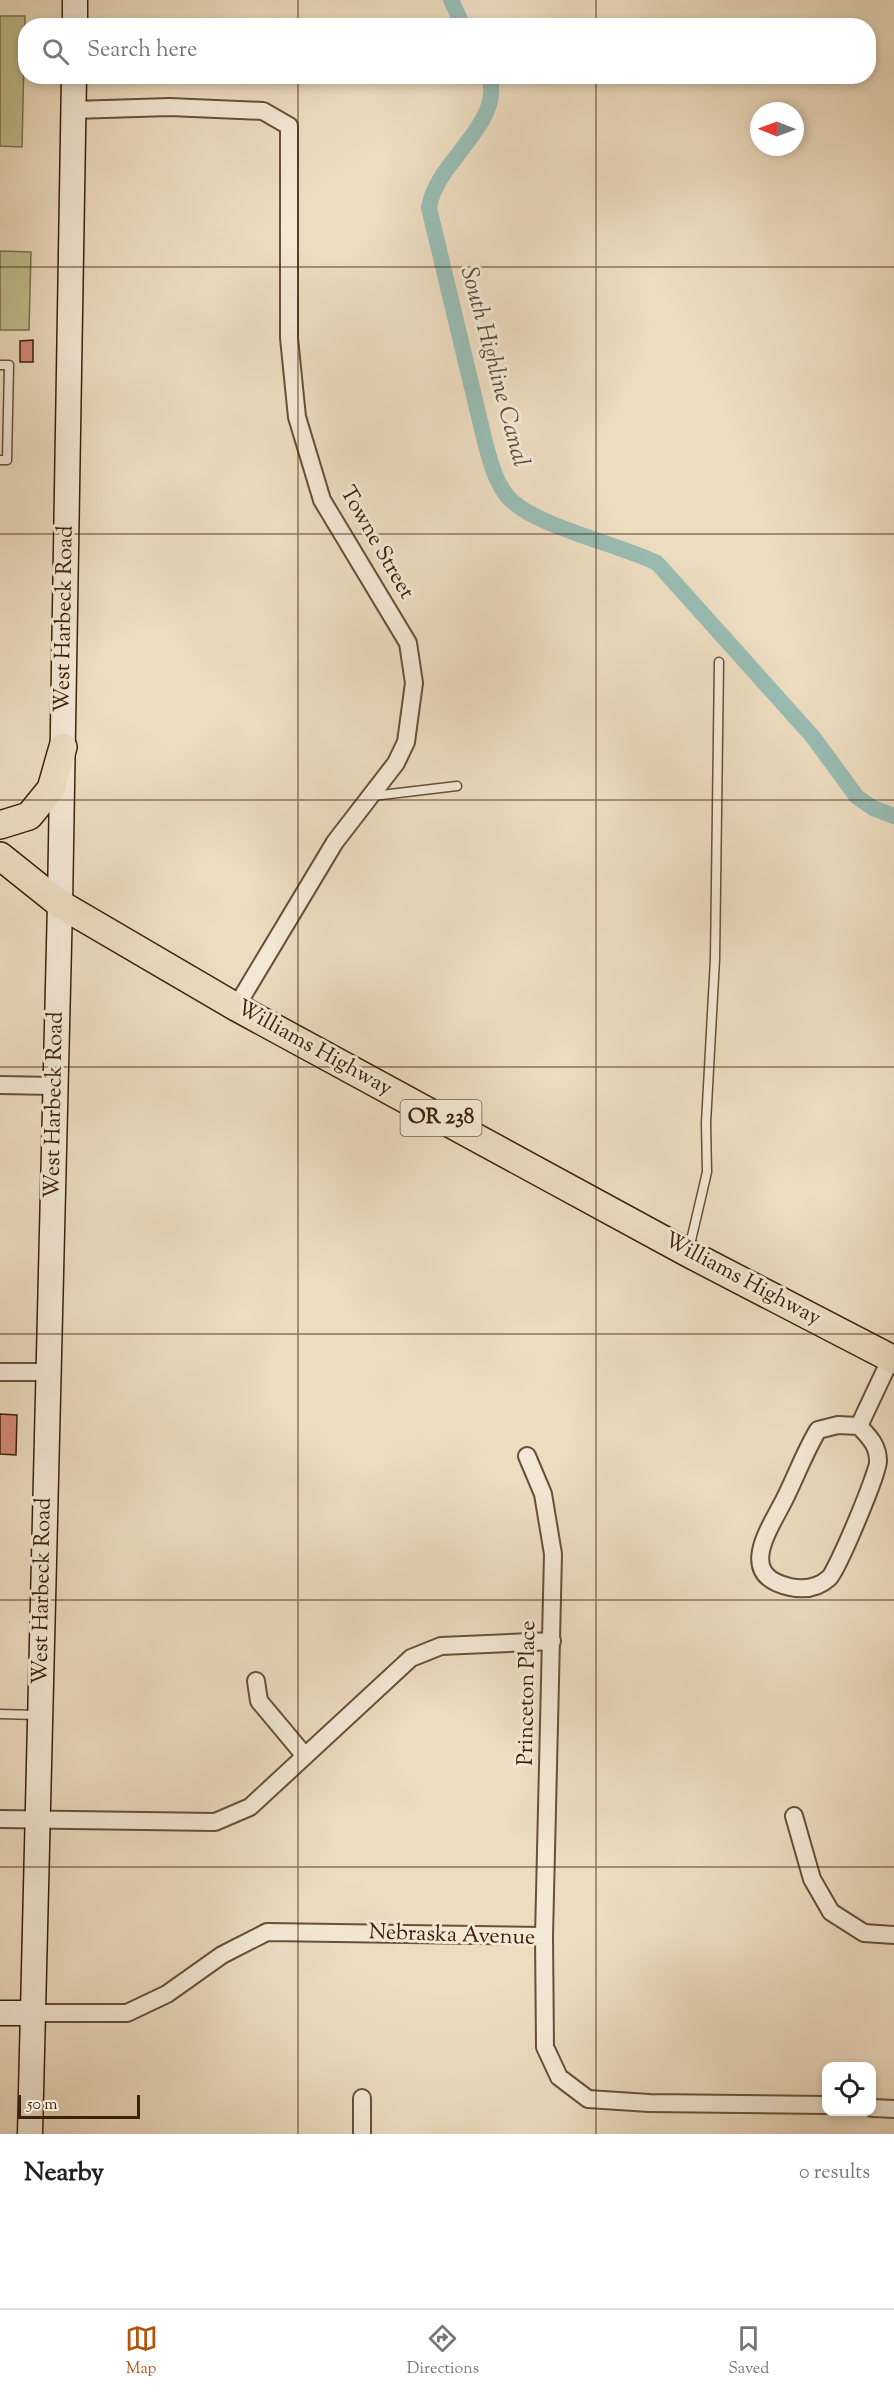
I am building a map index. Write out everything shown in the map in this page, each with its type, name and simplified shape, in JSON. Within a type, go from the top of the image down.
[{"type":"main road","points":[[0,825],[29,816],[51,789],[63,747]]},
{"type":"main road","name":"Williams Highway","points":[[0,856],[60,904],[236,1007],[688,1253],[892,1359]]},
{"type":"street","points":[[75,0],[75,18]]},
{"type":"street","name":"West Harbeck Road","points":[[30,2134],[60,904],[74,84]]},
{"type":"street","name":"Towne Street","points":[[74,110],[170,107],[263,111],[289,126],[290,338],[297,417],[322,500],[408,642],[414,683],[406,742],[396,763],[336,842],[236,1007]]},
{"type":"street","points":[[0,1086],[55,1086]]},
{"type":"street","points":[[859,1426],[892,1359]]},
{"type":"street","points":[[0,1372],[48,1372]]},
{"type":"street","points":[[838,1425],[859,1426],[875,1444],[879,1463],[830,1578],[813,1587],[798,1588],[780,1585],[764,1574],[760,1561],[764,1539],[788,1494],[806,1450],[818,1430],[838,1425]]},
{"type":"street","name":"Princeton Place","points":[[527,1456],[543,1494],[553,1554],[544,1936]]},
{"type":"street","points":[[0,1819],[215,1822],[250,1807],[411,1658],[441,1646],[552,1641]]},
{"type":"street","points":[[256,1681],[259,1701],[306,1756]]},
{"type":"street","points":[[794,1816],[812,1879],[831,1912],[864,1933],[894,1935]]},
{"type":"street","name":"Nebraska Avenue","points":[[0,2013],[127,2013],[167,1994],[222,1955],[267,1932],[544,1936],[545,2047],[559,2077],[588,2098],[649,2103],[822,2105]]},
{"type":"street","points":[[362,2098],[362,2134]]},
{"type":"street","points":[[876,2108],[894,2109]]},
{"type":"lane","points":[[0,365],[9,365],[7,460],[0,460]]},
{"type":"lane","points":[[688,1253],[706,1172],[706,1123],[715,959],[719,662]]},
{"type":"lane","points":[[370,796],[457,786]]},
{"type":"lane","points":[[0,1714],[40,1716]]},
{"type":"shaded area","points":[[0,16],[25,16],[25,18],[18,18],[18,84],[23,84],[22,147],[0,146]]},
{"type":"shaded area","points":[[0,251],[31,252],[29,330],[0,330]]},
{"type":"building","points":[[33,340],[33,362],[20,362],[20,341]]},
{"type":"building","points":[[0,1414],[17,1415],[16,1455],[0,1454]]},
{"type":"waterway","name":"South Highline Canal","points":[[451,0],[459,18]]},
{"type":"waterway","name":"South Highline Canal","points":[[490,84],[491,93],[487,110],[479,126],[443,175],[434,191],[429,208],[486,446],[500,486],[508,497],[536,517],[657,563],[813,737],[857,797],[873,808],[894,816]]}]
